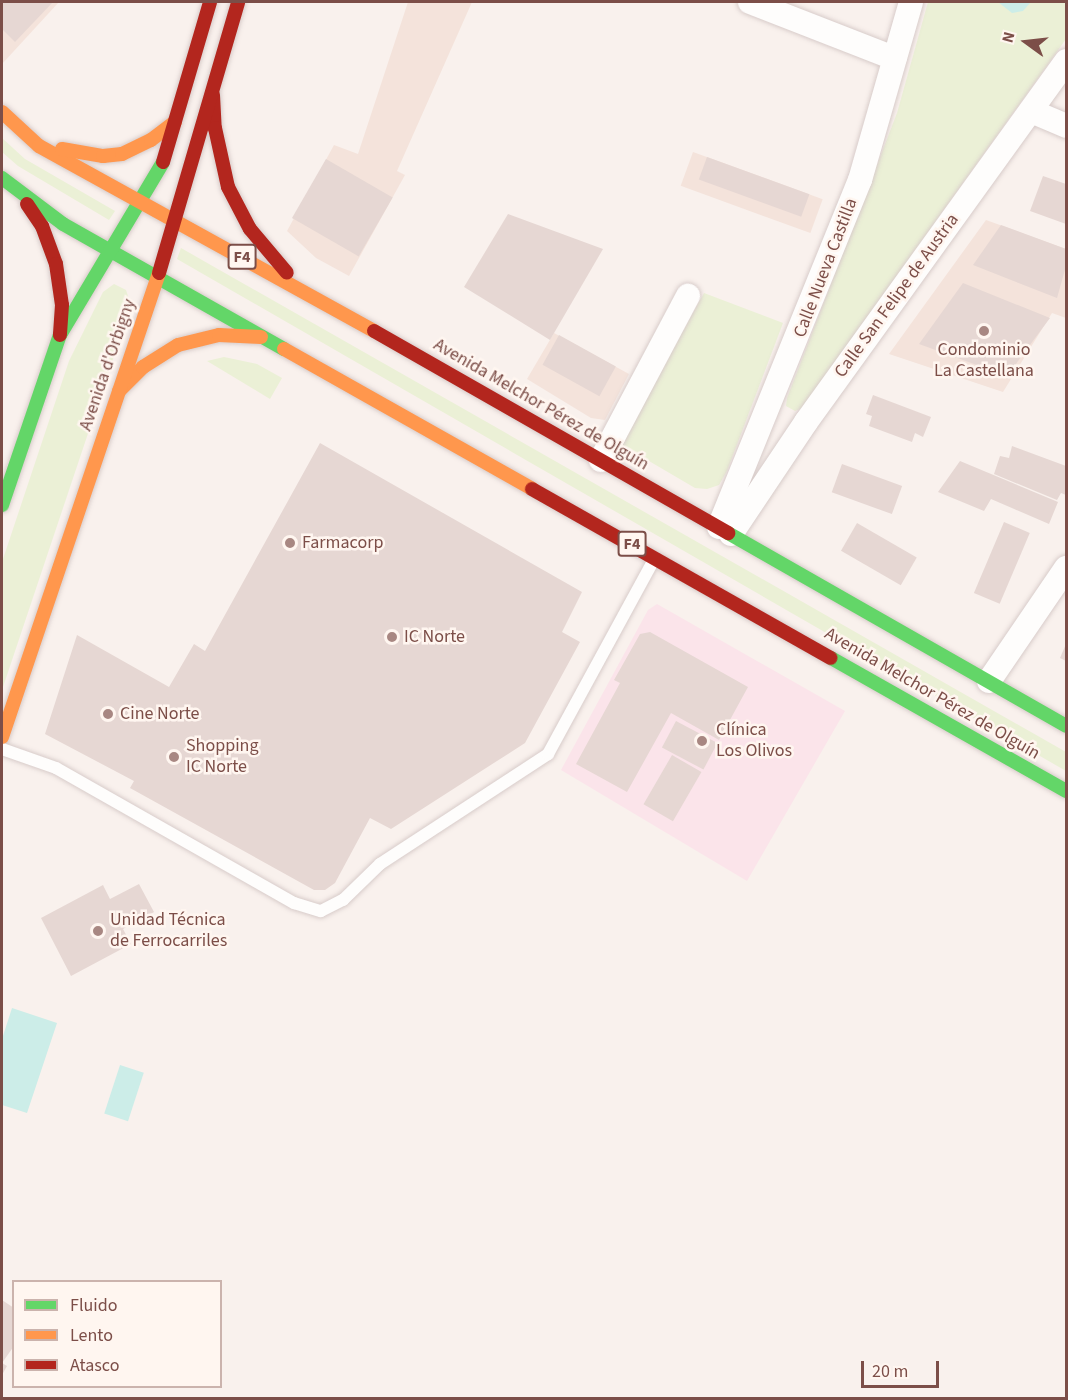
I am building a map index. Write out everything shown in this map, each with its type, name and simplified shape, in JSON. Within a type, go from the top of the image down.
[{"type":"main road","points":[[2,505],[60,335],[159,171],[176,122],[210,2]]},
{"type":"main road","name":"Avenida d'Orbigny","points":[[2,737],[177,221],[238,2]]},
{"type":"main road","points":[[213,95],[215,128],[228,187],[250,229],[276,264],[308,293]]},
{"type":"main road","name":"Avenida Melchor Pérez de Olguín","points":[[2,112],[39,146],[308,293],[1066,726]]},
{"type":"main road","points":[[39,146],[84,154],[122,154],[151,140],[176,122]]},
{"type":"main road","name":"Avenida Melchor Pérez de Olguín","points":[[2,178],[44,212],[1066,791]]},
{"type":"main road","points":[[18,193],[42,226],[56,264],[62,305],[60,335]]},
{"type":"main road","points":[[119,390],[142,367],[178,345],[219,335],[266,337]]},
{"type":"street","points":[[750,2],[894,58]]},
{"type":"street","name":"Calle Nueva Castilla","points":[[725,530],[771,405],[860,180],[911,2]]},
{"type":"street","name":"Calle San Felipe de Austria","points":[[725,530],[806,422],[1066,61]]},
{"type":"street","points":[[1031,111],[1066,126]]},
{"type":"street","points":[[601,460],[688,296]]},
{"type":"street","points":[[771,405],[777,416],[788,423],[806,422]]},
{"type":"street","points":[[989,681],[1066,568]]},
{"type":"lane","points":[[2,749],[56,768],[294,903],[321,911],[343,900],[380,864],[548,754],[655,557]]},
{"type":"shaded area","points":[[2,2],[59,2],[2,64]]},
{"type":"shaded area","points":[[408,2],[472,2],[397,171],[405,175],[349,276],[316,258],[287,231],[334,145],[358,154]]},
{"type":"shaded area","points":[[693,152],[823,199],[810,233],[681,186]]},
{"type":"shaded area","name":"Condominio La Castellana","points":[[986,220],[1066,249],[1066,318],[1052,313],[1003,392],[889,354]]},
{"type":"shaded area","points":[[554,333],[629,374],[605,420],[591,418],[527,379]]},
{"type":"shaded area","name":"Clínica Los Olivos","points":[[657,604],[845,711],[747,881],[561,770],[648,610]]},
{"type":"green space","points":[[928,2],[1066,2],[1066,39],[802,408],[795,411],[786,406],[787,398],[897,113]]},
{"type":"green space","points":[[2,138],[25,159],[115,211],[109,220],[18,166],[2,152]]},
{"type":"green space","points":[[181,248],[1066,752],[1066,771],[177,259]]},
{"type":"green space","points":[[114,284],[126,290],[128,296],[120,338],[2,690],[2,562],[69,361],[103,292]]},
{"type":"green space","points":[[704,293],[783,323],[727,471],[719,485],[707,489],[695,488],[620,444]]},
{"type":"green space","points":[[224,357],[257,364],[282,378],[270,399],[207,361]]},
{"type":"water","points":[[998,2],[1031,2],[1023,11],[1012,13]]},
{"type":"water","points":[[12,1008],[57,1023],[27,1113],[2,1105],[2,1039]]},
{"type":"water","points":[[120,1065],[144,1073],[128,1121],[104,1114]]},
{"type":"building","points":[[2,2],[53,2],[15,42],[2,29]]},
{"type":"building","points":[[707,157],[809,194],[801,217],[699,180]]},
{"type":"building","points":[[326,159],[393,197],[359,256],[292,218]]},
{"type":"building","points":[[1043,176],[1066,184],[1066,224],[1030,211]]},
{"type":"building","points":[[508,214],[603,249],[550,340],[464,287]]},
{"type":"building","points":[[1001,225],[1066,249],[1066,266],[1057,298],[973,265]]},
{"type":"building","name":"Condominio La Castellana","points":[[963,283],[1050,318],[1007,376],[919,344]]},
{"type":"building","points":[[559,335],[616,367],[599,396],[543,365]]},
{"type":"building","points":[[873,395],[931,417],[923,437],[915,433],[912,442],[869,426],[872,416],[866,414]]},
{"type":"building","name":"IC Norte","points":[[320,443],[582,592],[562,632],[580,642],[525,743],[391,829],[370,818],[335,883],[325,890],[314,890],[130,788],[134,781],[45,734],[77,635],[169,687],[194,644],[205,651]]},
{"type":"building","points":[[1012,446],[1066,466],[1066,495],[1061,493],[1057,500],[994,474],[1000,456],[1009,458]]},
{"type":"building","points":[[960,461],[1058,502],[1049,524],[991,499],[984,511],[938,492]]},
{"type":"building","points":[[842,464],[902,486],[892,514],[832,492]]},
{"type":"building","points":[[1004,522],[1030,533],[1000,604],[974,593]]},
{"type":"building","points":[[857,523],[917,558],[901,585],[841,551]]},
{"type":"building","points":[[650,632],[748,687],[719,740],[671,713],[627,792],[576,764],[620,683],[614,680],[640,634]]},
{"type":"building","points":[[1066,644],[1066,661],[1060,658]]},
{"type":"building","points":[[676,721],[717,743],[703,770],[662,747]]},
{"type":"building","points":[[672,755],[701,772],[673,821],[644,804]]},
{"type":"building","points":[[139,884],[154,912],[123,929],[131,944],[71,976],[41,918],[103,885],[110,899]]},
{"type":"building","points":[[2,1300],[12,1307],[12,1349],[2,1363]]},
{"type":"building","points":[[2,1363],[7,1366],[2,1375]]},
{"type":"traffic: fast","points":[[2,505],[60,335],[163,162]]},
{"type":"traffic: fast","points":[[2,178],[63,224],[284,349]]},
{"type":"traffic: fast","points":[[728,533],[1066,726]]},
{"type":"traffic: fast","points":[[831,658],[1066,791]]},
{"type":"traffic: slow","points":[[2,112],[39,146],[374,331]]},
{"type":"traffic: slow","points":[[62,149],[103,156],[122,154],[151,140],[175,122]]},
{"type":"traffic: slow","points":[[2,737],[159,273]]},
{"type":"traffic: slow","points":[[119,391],[143,367],[178,345],[219,335],[261,337]]},
{"type":"traffic: slow","points":[[284,349],[532,489]]},
{"type":"traffic: jam","points":[[163,162],[210,2]]},
{"type":"traffic: jam","points":[[159,273],[238,2]]},
{"type":"traffic: jam","points":[[213,95],[215,128],[228,187],[250,229],[287,273]]},
{"type":"traffic: jam","points":[[27,204],[42,226],[56,264],[62,305],[60,335]]},
{"type":"traffic: jam","points":[[374,331],[728,533]]},
{"type":"traffic: jam","points":[[532,489],[831,658]]},
{"type":"place","name":"Condominio La Castellana","points":[[984,331]]},
{"type":"place","name":"Farmacorp","points":[[290,543]]},
{"type":"place","name":"IC Norte","points":[[392,637]]},
{"type":"place","name":"Cine Norte","points":[[108,714]]},
{"type":"place","name":"Clínica Los Olivos","points":[[702,741]]},
{"type":"place","name":"Shopping IC Norte","points":[[174,757]]},
{"type":"place","name":"Unidad Técnica de Ferrocarriles","points":[[98,931]]}]
